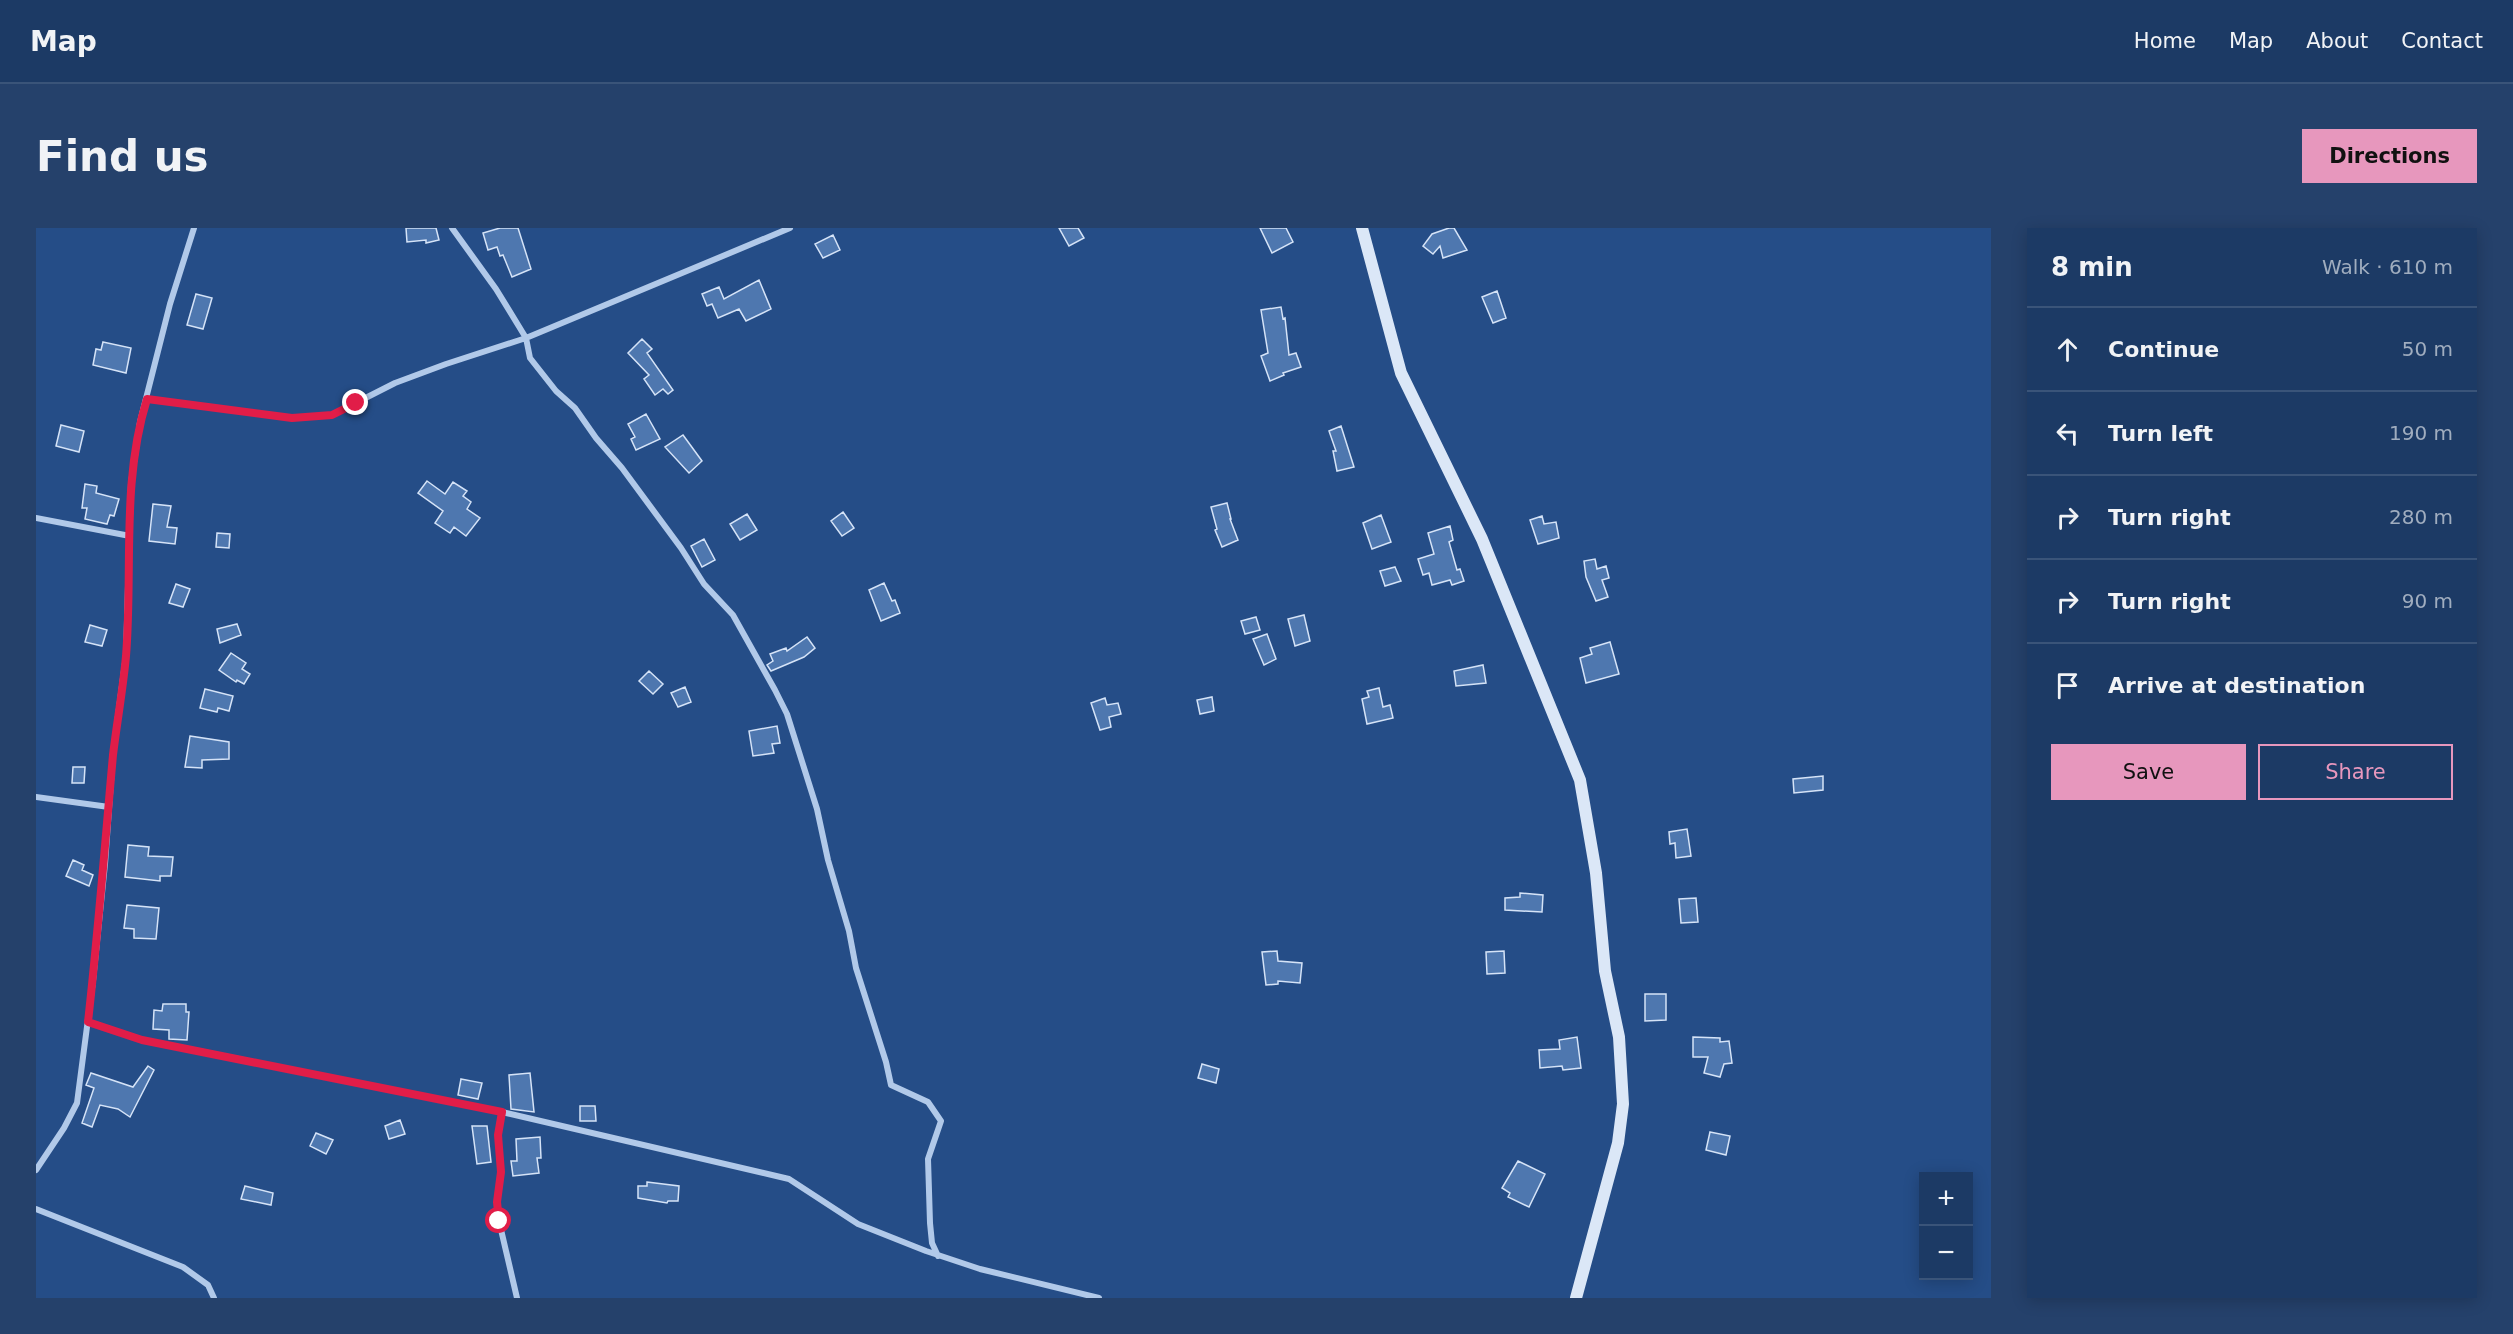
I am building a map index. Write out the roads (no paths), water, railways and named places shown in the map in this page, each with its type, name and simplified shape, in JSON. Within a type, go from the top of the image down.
[{"type":"main road","points":[[1362,228],[1401,373],[1482,539],[1580,780],[1596,873],[1605,971],[1619,1037],[1623,1104],[1618,1143],[1576,1298]]},
{"type":"street","points":[[36,1170],[64,1128],[77,1102],[88,1022],[126,655],[131,483],[140,422],[170,304],[194,228]]},
{"type":"street","points":[[452,228],[496,290],[526,339],[530,358],[556,391],[575,408],[681,548],[704,584],[733,615],[787,714],[817,809],[828,860],[849,931],[856,968],[891,1084],[928,1102],[940,1121],[928,1159],[930,1223],[938,1256]]},
{"type":"street","points":[[147,399],[292,418],[332,415],[395,383],[526,339],[790,228]]},
{"type":"street","points":[[36,518],[130,536]]},
{"type":"street","points":[[36,797],[109,807]]},
{"type":"street","points":[[88,1022],[142,1040],[502,1112],[789,1179],[858,1224],[938,1256],[980,1269],[1099,1298]]},
{"type":"street","points":[[502,1112],[498,1135],[501,1172],[497,1202],[499,1221],[517,1298]]},
{"type":"street","points":[[36,1209],[183,1267],[208,1285],[214,1298]]}]
